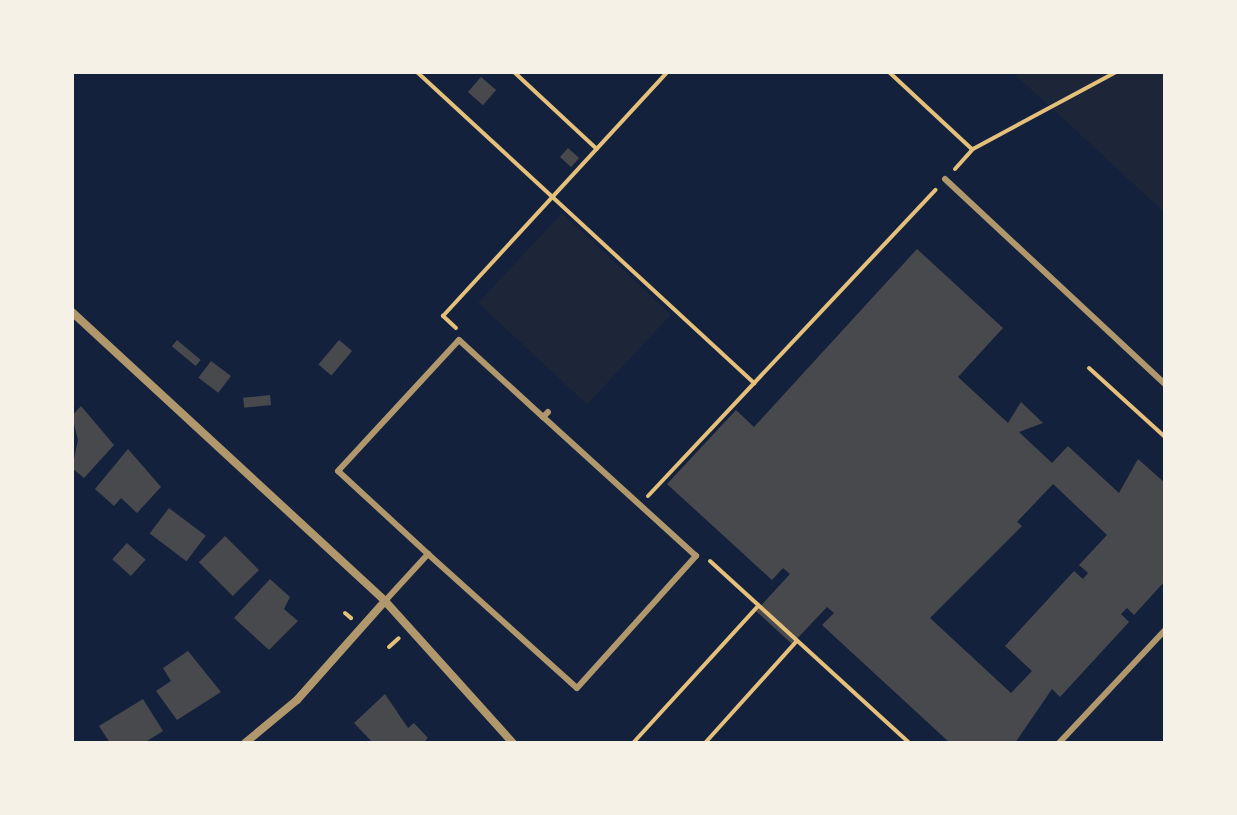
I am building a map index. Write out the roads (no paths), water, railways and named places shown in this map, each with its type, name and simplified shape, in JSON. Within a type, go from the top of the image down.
[{"type":"street","points":[[72,312],[385,601],[513,743]]},
{"type":"street","points":[[245,743],[297,700],[385,601]]},
{"type":"lane","points":[[945,179],[1165,384]]},
{"type":"lane","points":[[459,340],[642,503],[696,556],[577,688],[428,554],[338,471],[459,340]]},
{"type":"lane","points":[[385,601],[428,554]]},
{"type":"lane","points":[[1059,743],[1165,630]]}]
